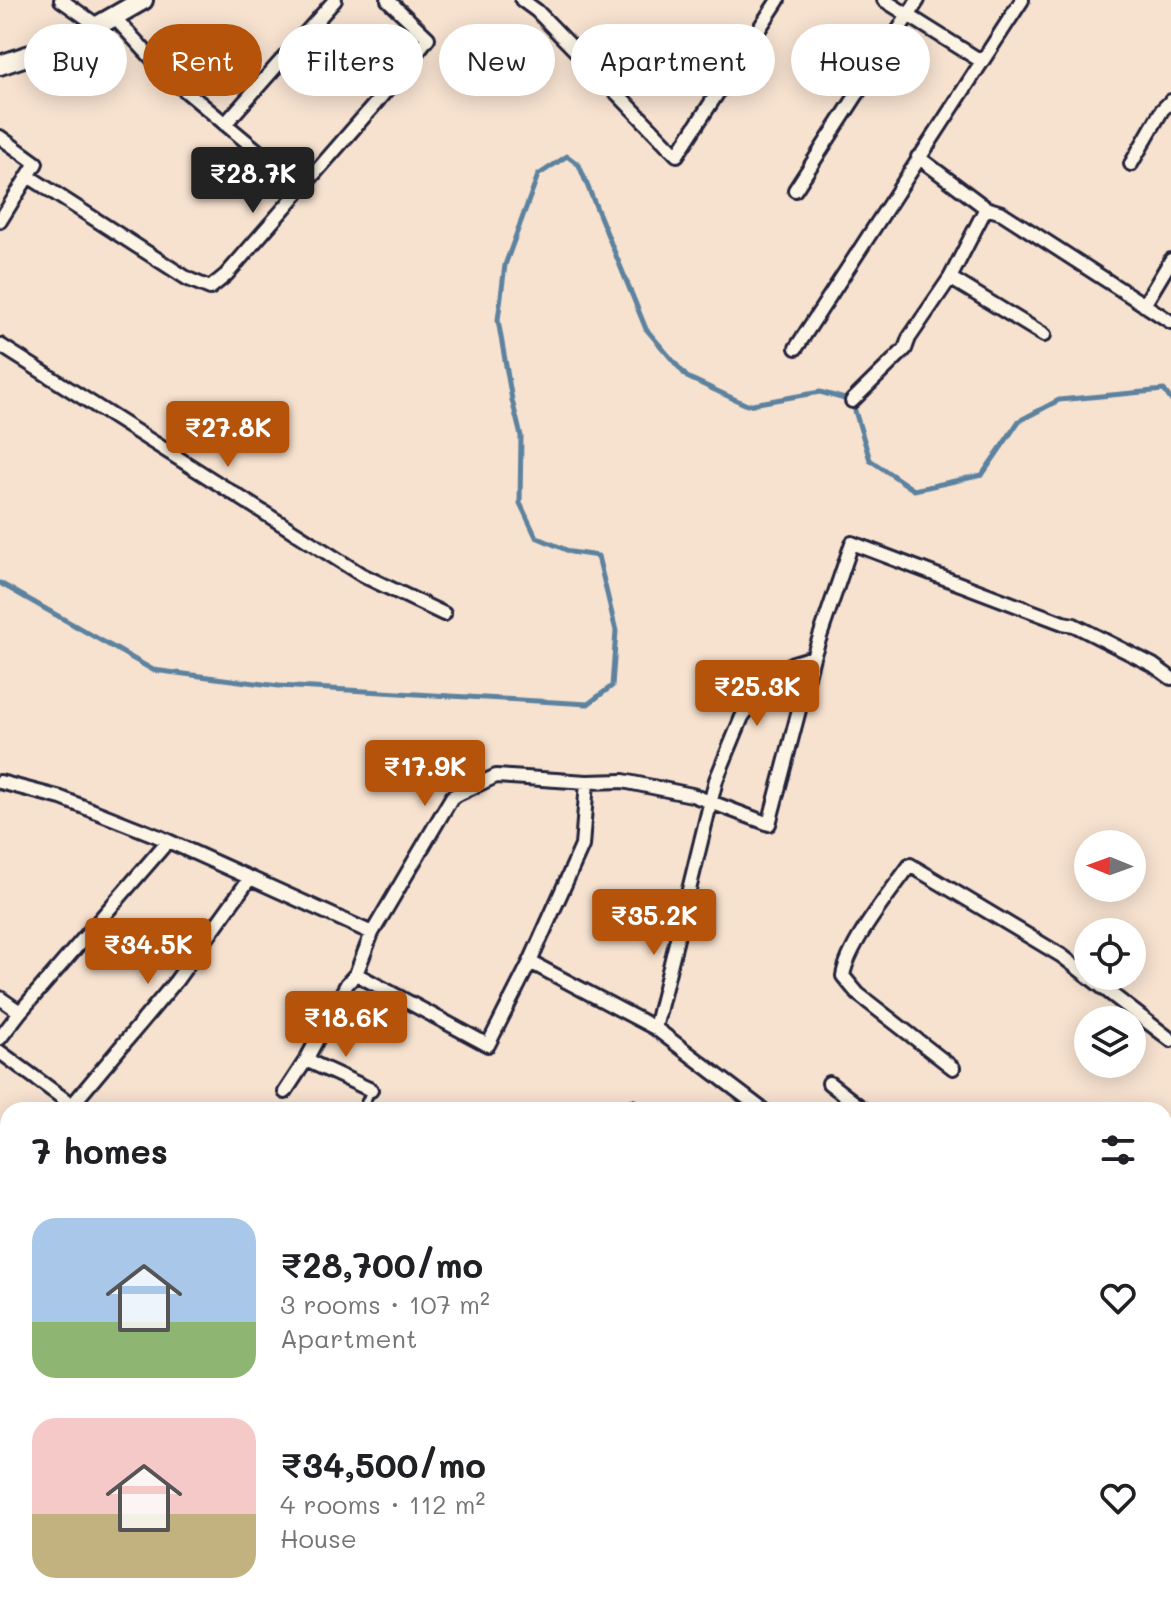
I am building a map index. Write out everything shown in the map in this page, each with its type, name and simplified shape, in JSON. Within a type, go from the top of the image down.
[{"type":"street","points":[[61,0],[106,21],[301,187]]},
{"type":"street","points":[[0,65],[71,41],[143,0]]},
{"type":"street","points":[[225,124],[335,0]]},
{"type":"street","points":[[28,176],[188,279],[210,288],[226,275],[375,104],[428,38],[388,0]]},
{"type":"street","points":[[522,0],[537,11],[677,155],[778,0]]},
{"type":"street","points":[[537,11],[549,0]]},
{"type":"street","points":[[884,0],[981,61]]},
{"type":"street","points":[[795,190],[918,0]]},
{"type":"street","points":[[796,348],[1022,0]]},
{"type":"street","points":[[1131,164],[1162,110],[1171,101]]},
{"type":"street","points":[[0,137],[36,163],[0,221]]},
{"type":"street","points":[[918,157],[986,208],[1002,213],[1171,322]]},
{"type":"street","points":[[852,401],[905,349],[909,338],[950,278],[986,208]]},
{"type":"street","points":[[1144,305],[1171,260]]},
{"type":"street","points":[[950,278],[1044,335]]},
{"type":"street","points":[[0,345],[362,575],[444,614]]},
{"type":"street","points":[[285,1092],[347,984],[356,974],[372,933],[452,797],[496,776],[587,782],[623,781],[692,795],[769,824],[813,657],[852,543],[1074,625],[1153,665],[1171,678]]},
{"type":"street","points":[[655,1028],[716,780],[742,717],[768,682],[793,663],[813,657]]},
{"type":"street","points":[[0,782],[61,798],[168,841],[372,933]]},
{"type":"street","points":[[356,974],[488,1045],[530,962],[582,846],[587,782]]},
{"type":"street","points":[[0,1038],[168,841]]},
{"type":"street","points":[[953,1068],[858,994],[843,976],[855,946],[910,865],[1062,956],[1171,1040]]},
{"type":"street","points":[[78,1102],[176,981],[250,878]]},
{"type":"street","points":[[530,962],[655,1028],[752,1102]]},
{"type":"street","points":[[0,998],[20,1012]]},
{"type":"street","points":[[0,1052],[65,1102]]},
{"type":"street","points":[[306,1060],[371,1090]]},
{"type":"street","points":[[829,1083],[854,1102]]},
{"type":"lane","points":[[366,1102],[371,1090]]},
{"type":"waterway","points":[[0,583],[153,670],[279,686],[588,704],[612,686],[616,631],[598,556],[571,552],[536,537],[520,503],[521,436],[498,320],[505,265],[538,175],[567,156],[579,165],[646,329],[687,377],[747,405],[820,392],[852,401],[870,460],[914,490],[982,475],[1019,421],[1059,400],[1164,390],[1171,400]]}]
